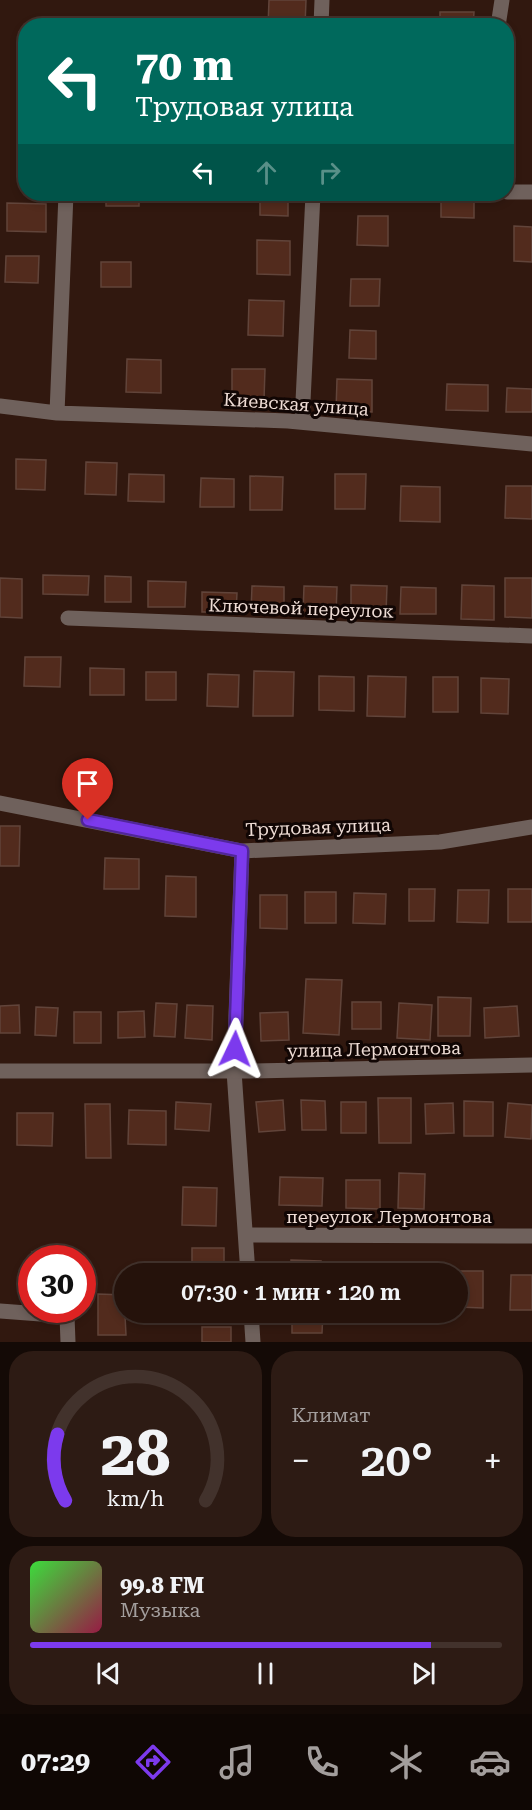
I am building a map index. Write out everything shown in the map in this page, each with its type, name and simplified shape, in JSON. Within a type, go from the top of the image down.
[{"type":"street","points":[[321,18],[322,0]]},
{"type":"street","points":[[499,18],[502,0]]},
{"type":"street","points":[[514,192],[532,192]]},
{"type":"street","points":[[57,413],[66,201]]},
{"type":"street","points":[[302,422],[313,201]]},
{"type":"street","name":"Киевская улица","points":[[0,406],[57,413],[302,422],[532,444]]},
{"type":"street","name":"Ключевой переулок","points":[[68,618],[532,636]]},
{"type":"street","name":"Трудовая улица","points":[[0,803],[242,851],[440,843],[532,827]]},
{"type":"street","points":[[242,851],[234,1071],[247,1263]]},
{"type":"street","name":"улица Лермонтова","points":[[0,1071],[234,1071],[532,1065]]},
{"type":"street","name":"переулок Лермонтова","points":[[246,1235],[532,1236]]},
{"type":"street","points":[[0,1311],[67,1316],[68,1342]]},
{"type":"street","points":[[252,1323],[253,1342]]},
{"type":"building","points":[[269,0],[306,0],[305,18],[268,18]]},
{"type":"building","points":[[440,12],[474,12],[474,18],[440,18]]},
{"type":"building","points":[[106,201],[139,201],[139,206],[106,206]]},
{"type":"building","points":[[260,201],[288,201],[288,216],[260,215]]},
{"type":"building","points":[[441,201],[474,201],[474,218],[441,217]]},
{"type":"building","points":[[7,203],[46,204],[46,232],[7,231]]},
{"type":"building","points":[[358,216],[388,216],[388,246],[357,245]]},
{"type":"building","points":[[514,226],[532,227],[532,262],[514,261]]},
{"type":"building","points":[[257,240],[290,241],[290,275],[257,274]]},
{"type":"building","points":[[6,256],[39,256],[38,283],[5,282]]},
{"type":"building","points":[[101,262],[131,262],[131,287],[101,287]]},
{"type":"building","points":[[351,279],[380,279],[379,306],[350,306]]},
{"type":"building","points":[[249,300],[284,301],[283,336],[248,335]]},
{"type":"building","points":[[350,330],[376,331],[376,359],[349,358]]},
{"type":"building","points":[[127,359],[161,360],[161,393],[126,392]]},
{"type":"building","points":[[232,369],[265,369],[264,400],[232,400]]},
{"type":"building","points":[[337,379],[372,380],[372,412],[336,411]]},
{"type":"building","points":[[447,384],[488,385],[488,411],[446,410]]},
{"type":"building","points":[[507,388],[532,389],[532,412],[506,412]]},
{"type":"building","points":[[16,459],[46,460],[45,490],[16,489]]},
{"type":"building","points":[[86,462],[117,463],[116,495],[85,494]]},
{"type":"building","points":[[129,474],[164,475],[164,502],[128,501]]},
{"type":"building","points":[[335,474],[366,474],[365,509],[335,509]]},
{"type":"building","points":[[250,476],[283,477],[282,510],[250,510]]},
{"type":"building","points":[[201,478],[234,479],[234,507],[200,507]]},
{"type":"building","points":[[401,486],[440,487],[440,522],[400,521]]},
{"type":"building","points":[[506,486],[532,486],[532,519],[505,518]]},
{"type":"building","points":[[43,575],[89,576],[88,595],[43,594]]},
{"type":"building","points":[[105,576],[131,577],[131,602],[105,602]]},
{"type":"building","points":[[0,578],[22,579],[22,618],[0,617]]},
{"type":"building","points":[[505,578],[532,578],[532,618],[505,617]]},
{"type":"building","points":[[148,581],[186,582],[185,607],[148,607]]},
{"type":"building","points":[[351,585],[387,586],[386,613],[351,612]]},
{"type":"building","points":[[462,585],[494,586],[494,620],[461,619]]},
{"type":"building","points":[[252,586],[284,587],[284,612],[251,611]]},
{"type":"building","points":[[304,586],[337,587],[336,614],[303,613]]},
{"type":"building","points":[[401,587],[436,588],[436,614],[400,614]]},
{"type":"building","points":[[202,592],[237,593],[236,612],[202,612]]},
{"type":"building","points":[[25,657],[61,657],[60,687],[24,686]]},
{"type":"building","points":[[90,668],[124,669],[124,695],[90,695]]},
{"type":"building","points":[[254,671],[294,672],[293,716],[253,716]]},
{"type":"building","points":[[146,672],[176,672],[176,700],[146,700]]},
{"type":"building","points":[[208,674],[239,675],[238,707],[207,706]]},
{"type":"building","points":[[319,676],[354,677],[354,711],[319,710]]},
{"type":"building","points":[[368,676],[406,677],[405,717],[367,716]]},
{"type":"building","points":[[433,677],[458,677],[458,712],[433,712]]},
{"type":"building","points":[[481,678],[509,679],[508,714],[481,713]]},
{"type":"building","points":[[0,826],[20,826],[19,866],[0,866]]},
{"type":"building","points":[[105,858],[139,859],[139,889],[104,889]]},
{"type":"building","points":[[166,876],[196,877],[196,917],[165,916]]},
{"type":"building","points":[[409,889],[435,889],[434,921],[409,921]]},
{"type":"building","points":[[508,889],[532,889],[532,922],[508,922]]},
{"type":"building","points":[[458,890],[489,890],[488,923],[457,922]]},
{"type":"building","points":[[305,892],[336,892],[336,923],[305,923]]},
{"type":"building","points":[[354,893],[386,894],[385,924],[353,923]]},
{"type":"building","points":[[260,895],[287,895],[287,929],[260,928]]},
{"type":"building","points":[[306,979],[342,980],[339,1035],[303,1033]]},
{"type":"building","points":[[438,997],[471,998],[470,1036],[438,1036]]},
{"type":"building","points":[[352,1002],[381,1002],[381,1029],[352,1029]]},
{"type":"building","points":[[156,1003],[177,1004],[175,1037],[154,1036]]},
{"type":"building","points":[[399,1003],[432,1005],[430,1040],[397,1038]]},
{"type":"building","points":[[19,1005],[20,1033],[0,1033],[0,1006]]},
{"type":"building","points":[[187,1005],[213,1006],[212,1040],[185,1038]]},
{"type":"building","points":[[517,1006],[519,1036],[485,1038],[484,1008]]},
{"type":"building","points":[[36,1007],[58,1008],[56,1036],[35,1035]]},
{"type":"building","points":[[144,1011],[145,1037],[118,1038],[118,1012]]},
{"type":"building","points":[[74,1012],[101,1012],[101,1043],[74,1043]]},
{"type":"building","points":[[288,1012],[289,1040],[261,1041],[260,1013]]},
{"type":"building","points":[[378,1098],[411,1098],[411,1143],[379,1143]]},
{"type":"building","points":[[283,1100],[285,1130],[259,1132],[256,1102]]},
{"type":"building","points":[[301,1100],[325,1101],[326,1130],[302,1130]]},
{"type":"building","points":[[464,1101],[493,1102],[493,1136],[464,1136]]},
{"type":"building","points":[[176,1102],[211,1104],[209,1131],[175,1129]]},
{"type":"building","points":[[341,1102],[366,1102],[366,1133],[341,1133]]},
{"type":"building","points":[[453,1103],[454,1133],[426,1134],[425,1104]]},
{"type":"building","points":[[508,1103],[532,1105],[531,1139],[505,1137]]},
{"type":"building","points":[[85,1104],[110,1104],[111,1158],[86,1158]]},
{"type":"building","points":[[129,1110],[166,1111],[166,1145],[128,1144]]},
{"type":"building","points":[[17,1113],[53,1113],[52,1146],[17,1145]]},
{"type":"building","points":[[399,1173],[425,1174],[424,1209],[398,1208]]},
{"type":"building","points":[[280,1177],[323,1178],[322,1206],[279,1205]]},
{"type":"building","points":[[346,1180],[380,1180],[380,1209],[346,1208]]},
{"type":"building","points":[[183,1187],[217,1188],[216,1226],[182,1225]]},
{"type":"building","points":[[192,1248],[224,1248],[224,1263],[192,1263]]},
{"type":"building","points":[[291,1260],[321,1261],[321,1263],[291,1263]]},
{"type":"building","points":[[468,1271],[483,1271],[483,1308],[468,1307]]},
{"type":"building","points":[[511,1275],[532,1275],[532,1310],[510,1310]]},
{"type":"building","points":[[98,1294],[114,1295],[114,1323],[125,1323],[126,1335],[98,1335]]},
{"type":"building","points":[[292,1323],[322,1323],[322,1333],[292,1333]]},
{"type":"building","points":[[202,1327],[231,1327],[231,1342],[202,1342]]},
{"type":"route","points":[[88,820],[242,851],[235,1049]]}]
